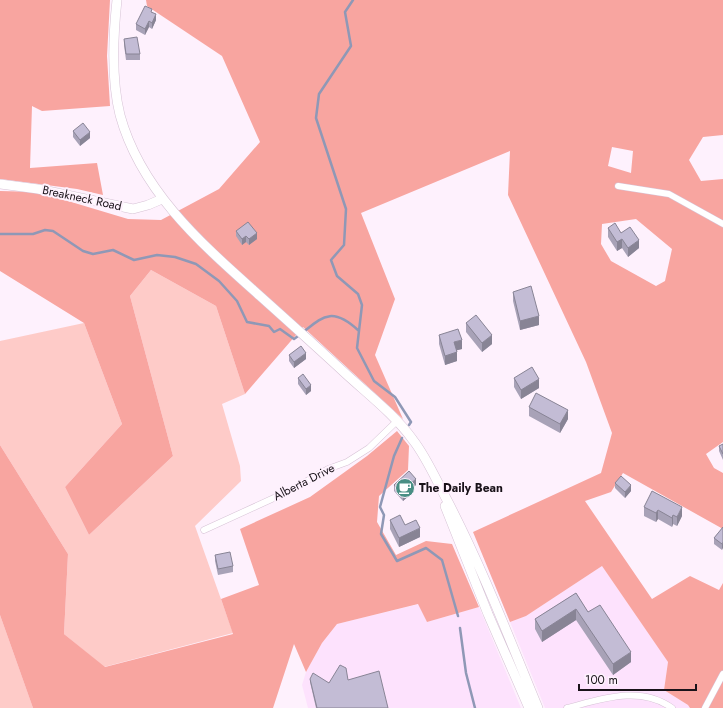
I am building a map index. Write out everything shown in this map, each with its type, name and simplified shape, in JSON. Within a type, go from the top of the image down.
[{"type":"main road","points":[[117,0],[115,75],[121,116],[137,156],[162,199],[225,264],[397,421],[413,440],[434,474],[462,529],[538,708]]},
{"type":"main road","name":"Breakneck Road","points":[[0,184],[38,189],[133,209],[162,199]]},
{"type":"main road","points":[[434,474],[454,533],[529,708]]},
{"type":"street","points":[[618,186],[669,194],[723,224]]},
{"type":"street","name":"Alberta Drive","points":[[204,530],[287,492],[328,469],[347,462],[369,448],[397,421]]},
{"type":"street","points":[[705,708],[723,674]]},
{"type":"street","points":[[567,708],[607,697],[632,694],[663,702],[672,708]]},
{"type":"shaded area","points":[[0,0],[110,0],[107,56],[110,106],[42,111],[32,106],[30,168],[97,163],[103,195],[77,189],[0,179]]},
{"type":"shaded area","points":[[146,0],[723,0],[723,135],[703,137],[689,160],[701,181],[723,179],[723,442],[706,454],[714,468],[723,473],[723,529],[623,473],[611,492],[585,501],[652,599],[690,576],[719,590],[723,583],[723,708],[690,708],[688,705],[664,690],[668,662],[602,566],[526,616],[510,622],[473,532],[601,473],[612,433],[586,362],[508,195],[510,151],[361,213],[395,299],[375,355],[403,419],[303,327],[245,394],[216,306],[151,270],[130,296],[173,456],[89,535],[65,487],[122,424],[84,323],[0,271],[0,191],[38,192],[128,219],[161,220],[219,189],[260,142],[222,56],[147,6]],"holes":[[[612,147],[633,151],[631,173],[608,166]],[[636,219],[672,249],[665,281],[656,286],[611,261],[601,244],[602,224]]]},
{"type":"shaded area","points":[[151,270],[216,306],[245,394],[222,404],[240,466],[241,481],[195,526],[233,633],[104,667],[64,634],[68,554],[0,445],[0,341],[84,323],[122,424],[65,487],[89,535],[173,456],[130,296]]},
{"type":"shaded area","points":[[397,431],[409,446],[408,470],[379,496],[377,522],[396,555],[426,541],[452,544],[479,607],[427,622],[418,604],[337,624],[322,643],[306,672],[294,644],[273,708],[33,708],[0,615],[0,445],[68,554],[64,634],[105,667],[233,634],[221,599],[259,585],[240,529],[310,497],[367,456]]},
{"type":"shaded area","points":[[602,566],[668,662],[664,690],[688,705],[690,708],[545,708],[510,622],[526,616]]},
{"type":"shaded area","points":[[419,604],[427,622],[479,607],[521,708],[308,708],[302,685],[306,672],[322,643],[337,624]]},
{"type":"shaded area","points":[[0,615],[32,705],[33,708],[0,708]]},
{"type":"building","points":[[145,6],[152,9],[151,12],[156,14],[152,23],[149,21],[145,29],[136,24]]},
{"type":"building","points":[[137,37],[140,54],[126,54],[124,39]]},
{"type":"building","points":[[83,123],[90,132],[80,140],[73,131]]},
{"type":"building","points":[[248,222],[257,233],[249,239],[246,236],[242,239],[236,231]]},
{"type":"building","points":[[615,223],[621,233],[630,227],[639,240],[628,248],[622,239],[617,242],[608,228]]},
{"type":"building","points":[[531,286],[539,316],[520,321],[513,292]]},
{"type":"building","points":[[476,315],[492,335],[482,343],[466,323]]},
{"type":"building","points":[[458,329],[462,340],[454,342],[457,352],[445,356],[439,335]]},
{"type":"building","points":[[301,346],[306,353],[294,362],[289,355]]},
{"type":"building","points":[[532,367],[539,379],[521,390],[514,378]]},
{"type":"building","points":[[303,374],[311,385],[306,389],[298,378]]},
{"type":"building","points":[[536,393],[568,410],[560,424],[529,407]]},
{"type":"building","points":[[723,444],[723,454],[719,446]]},
{"type":"building","points":[[409,471],[416,479],[409,485],[411,488],[403,495],[394,485]]},
{"type":"building","points":[[621,476],[631,485],[625,492],[615,483]]},
{"type":"building","points":[[652,491],[682,507],[677,517],[673,515],[672,518],[658,510],[656,513],[644,507]]},
{"type":"building","points":[[400,515],[405,525],[416,520],[420,528],[399,538],[390,520]]},
{"type":"building","points":[[723,527],[723,542],[722,544],[714,538]]},
{"type":"building","points":[[230,552],[233,566],[218,569],[215,555]]},
{"type":"building","points":[[576,593],[588,612],[600,605],[631,652],[613,664],[576,609],[542,631],[535,619]]},
{"type":"building","points":[[340,665],[346,668],[348,680],[379,671],[388,708],[317,708],[310,679],[313,673],[329,683]]},
{"type":"waterway","points":[[353,0],[345,12],[351,46],[319,94],[316,118],[346,209],[344,245],[331,260],[337,276],[358,294],[362,305],[357,348],[374,381],[395,397],[411,422],[409,425]]},
{"type":"waterway","points":[[0,234],[33,234],[45,230],[53,231],[83,251],[93,254],[113,250],[134,260],[157,255],[175,257],[196,264],[219,281],[237,301],[247,322],[269,326],[274,332],[280,329],[294,339],[318,321],[325,317],[332,316],[339,317],[359,331]]},
{"type":"waterway","points":[[402,438],[394,456],[380,507],[384,515],[381,534],[397,561],[426,548],[442,560],[458,616]]},
{"type":"waterway","points":[[460,628],[466,673],[475,708]]},
{"type":"place","name":"The Daily Bean","points":[[405,488]]}]
